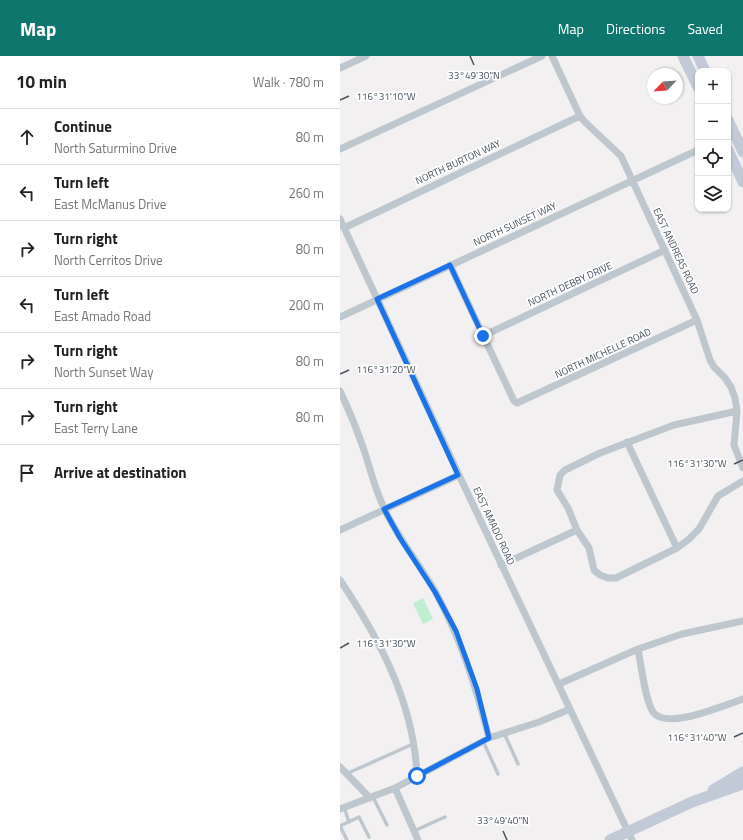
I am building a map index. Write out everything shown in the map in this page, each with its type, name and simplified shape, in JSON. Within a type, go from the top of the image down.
[{"type":"main road","points":[[684,56],[695,80]]},
{"type":"main road","points":[[698,56],[704,68]]},
{"type":"main road","points":[[731,135],[743,152]]},
{"type":"main road","points":[[731,156],[743,182]]},
{"type":"main road","points":[[610,840],[630,836],[743,772]]},
{"type":"main road","points":[[692,802],[743,784]]},
{"type":"street","points":[[340,68],[366,56]]},
{"type":"street","points":[[340,149],[542,56]]},
{"type":"street","name":"EAST ANDREAS ROAD","points":[[552,56],[580,116],[621,156],[697,320],[710,360],[714,367],[726,378],[731,387],[735,398],[737,411],[734,445],[740,453],[743,468]]},
{"type":"street","name":"NORTH BURTON WAY","points":[[344,228],[580,116]]},
{"type":"street","name":"NORTH SUNSET WAY","points":[[340,317],[632,179],[695,151]]},
{"type":"street","name":"EAST AMADO ROAD","points":[[340,220],[458,475],[559,684],[630,836]]},
{"type":"street","name":"NORTH DEBBY DRIVE","points":[[483,336],[665,250]]},
{"type":"street","points":[[450,265],[483,336]]},
{"type":"street","name":"NORTH MICHELLE ROAD","points":[[483,336],[514,401],[517,403],[697,320]]},
{"type":"street","points":[[340,391],[354,422],[374,484],[384,509],[400,538],[435,592],[456,631],[477,689],[486,739]]},
{"type":"street","points":[[737,411],[674,425],[627,442],[565,470],[560,475],[557,490],[574,518],[577,530],[588,548],[594,570],[600,575],[608,578],[616,578],[625,575],[677,548],[699,529],[718,496],[743,481]]},
{"type":"street","points":[[627,442],[677,548]]},
{"type":"street","points":[[340,530],[458,475]]},
{"type":"street","points":[[501,565],[577,530]]},
{"type":"street","points":[[340,580],[379,644],[396,680],[410,722],[414,743],[417,776]]},
{"type":"street","points":[[559,684],[638,648],[682,634],[743,621]]},
{"type":"street","points":[[638,648],[649,703],[653,713],[663,720],[682,718],[743,699]]},
{"type":"street","points":[[342,808],[394,788],[486,739],[539,722],[570,709]]},
{"type":"street","points":[[340,767],[372,797]]},
{"type":"street","points":[[394,788],[418,840]]},
{"type":"lane","points":[[504,733],[518,764]]},
{"type":"lane","points":[[486,739],[498,774]]},
{"type":"lane","points":[[346,774],[414,743]]},
{"type":"lane","points":[[372,797],[387,825]]},
{"type":"lane","points":[[342,808],[349,822]]},
{"type":"lane","points":[[347,840],[340,826],[359,817],[369,837]]},
{"type":"lane","points":[[414,831],[445,817]]},
{"type":"green space","points":[[423,598],[433,619],[423,624],[413,603]]},
{"type":"route","points":[[417,776],[489,738],[477,689],[456,631],[435,592],[400,538],[384,509],[458,475],[377,299],[450,265],[483,336]]}]
